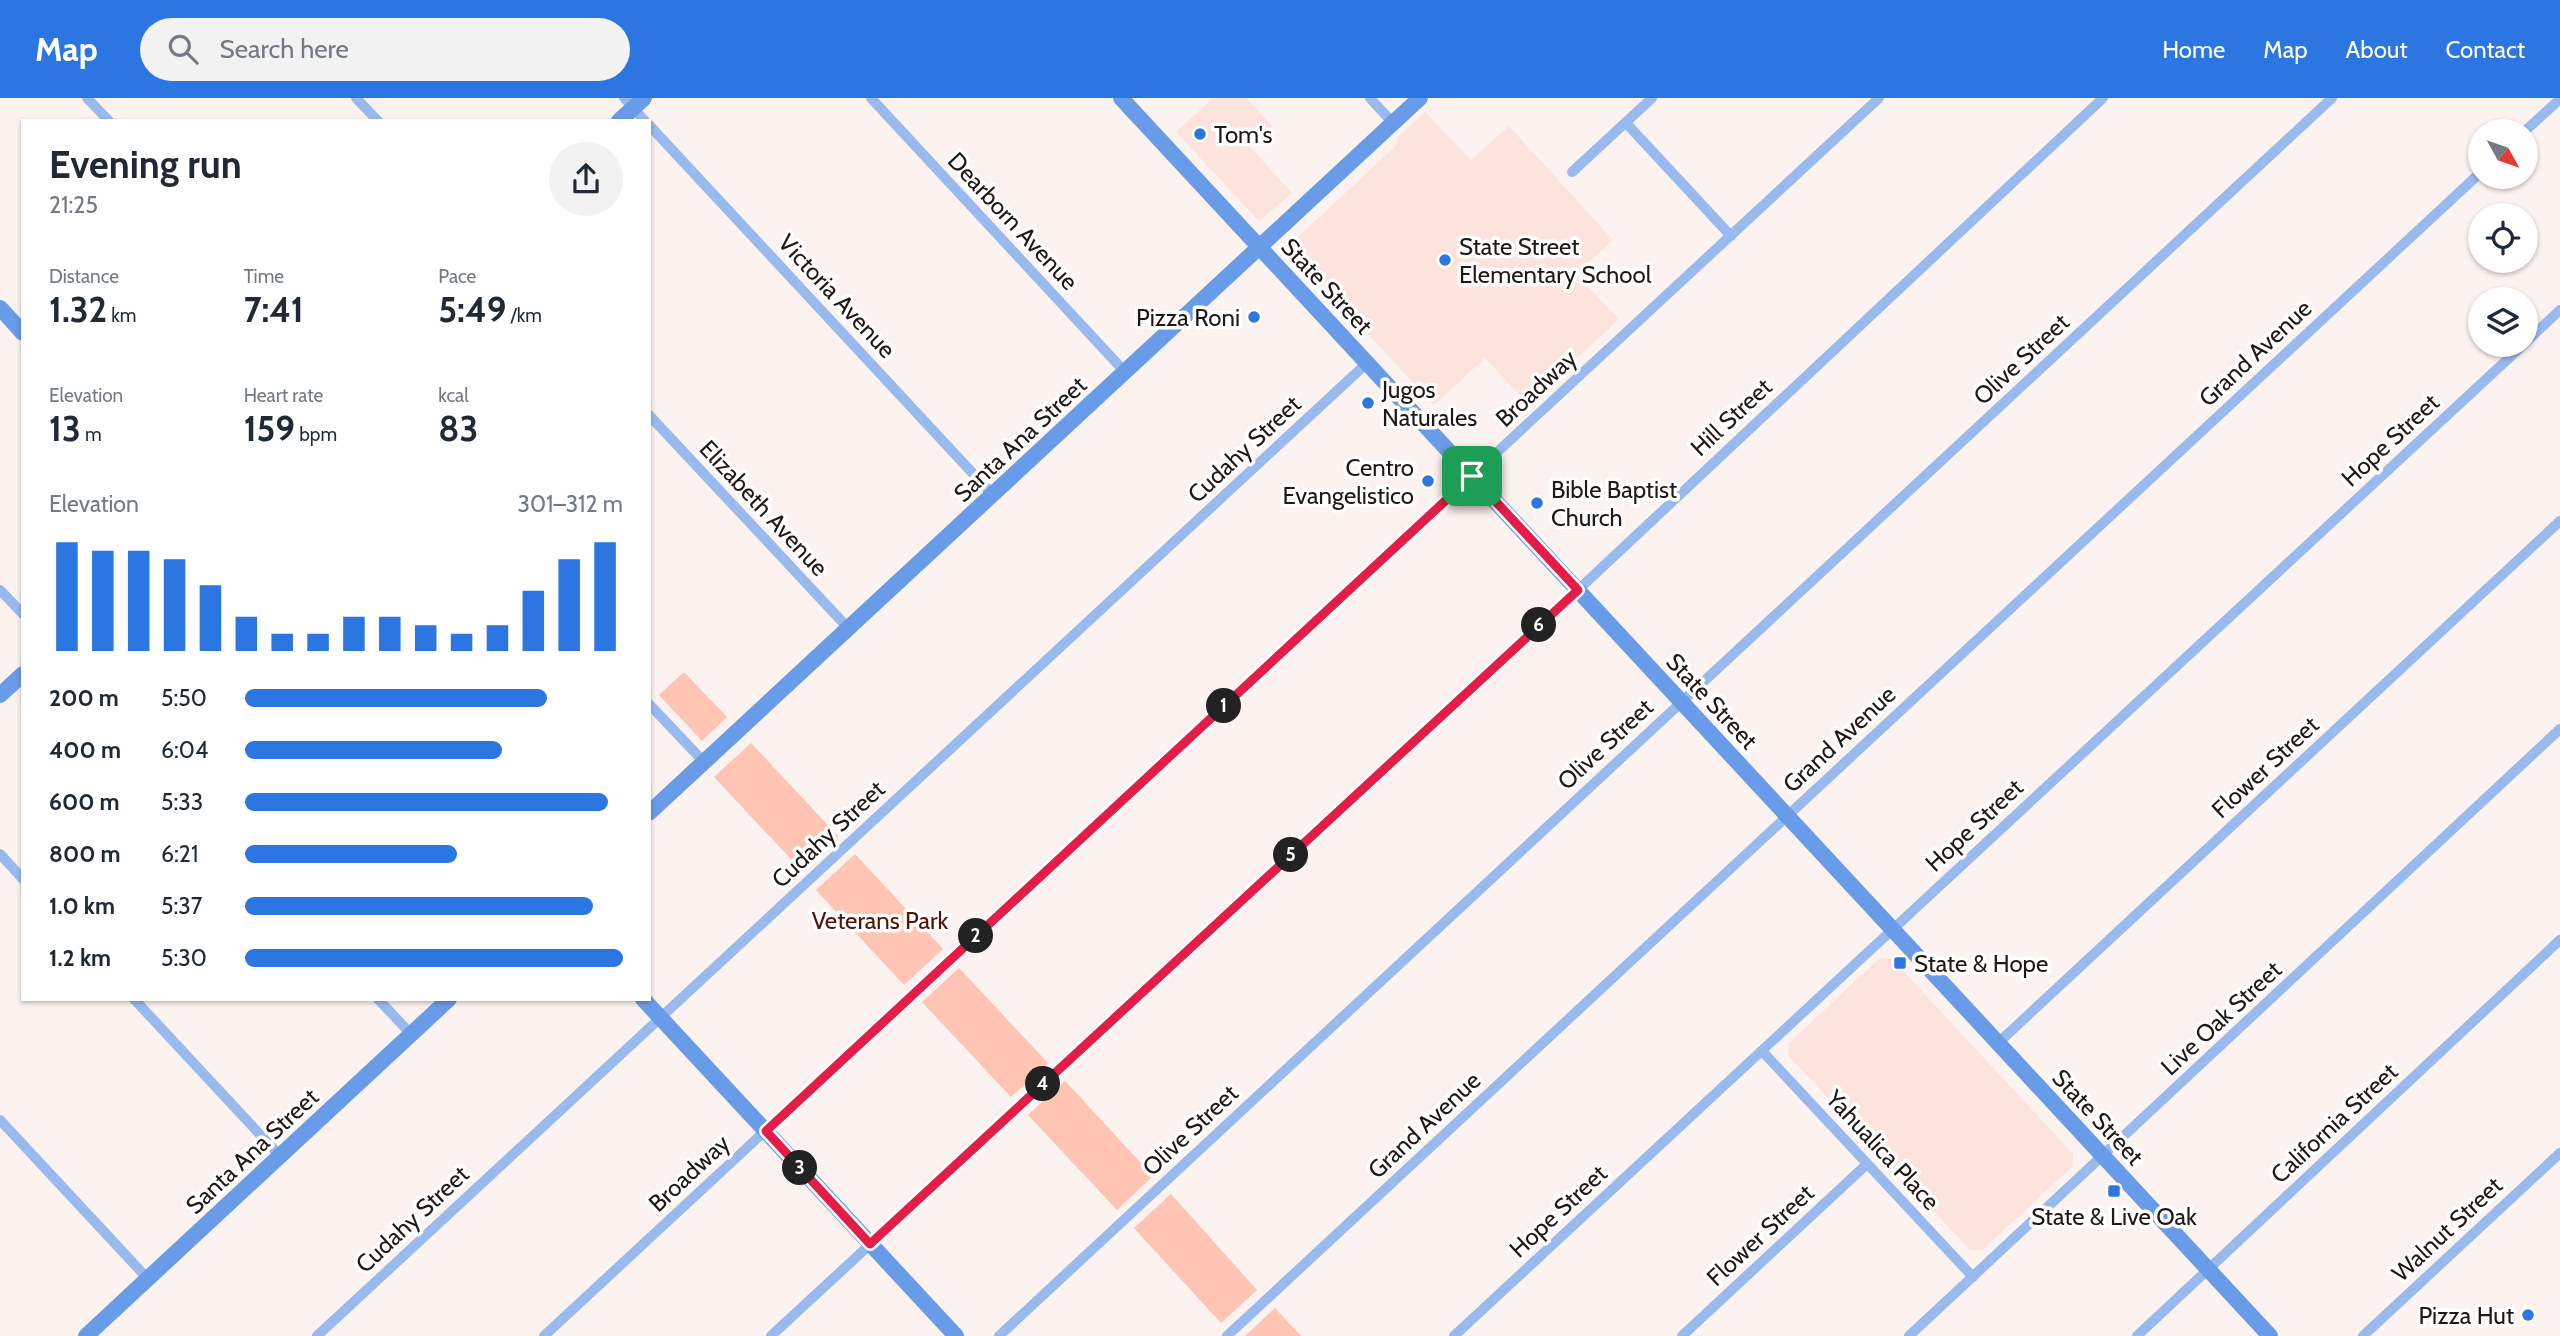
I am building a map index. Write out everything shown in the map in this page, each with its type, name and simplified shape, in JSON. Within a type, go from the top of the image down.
[{"type":"street","points":[[87,98],[106,119]]},
{"type":"street","points":[[356,98],[376,119]]},
{"type":"street","name":"Dearborn Avenue","points":[[871,98],[1125,372]]},
{"type":"street","name":"State Street","points":[[1121,98],[2270,1336]]},
{"type":"street","points":[[1370,98],[1393,123]]},
{"type":"street","name":"Santa Ana Street","points":[[651,811],[1420,98]]},
{"type":"street","points":[[1572,172],[1652,98]]},
{"type":"street","name":"Broadway","points":[[544,1336],[1880,98]]},
{"type":"street","name":"Hill Street","points":[[771,1336],[1578,590],[2103,98]]},
{"type":"street","name":"Olive Street","points":[[999,1336],[2332,98]]},
{"type":"street","points":[[2538,119],[2560,99]]},
{"type":"street","points":[[620,119],[634,101],[644,119]]},
{"type":"street","points":[[1626,122],[1731,236]]},
{"type":"street","name":"Victoria Avenue","points":[[651,127],[993,495]]},
{"type":"street","name":"Grand Avenue","points":[[1227,1336],[2468,184]]},
{"type":"street","points":[[0,308],[21,331]]},
{"type":"street","name":"Hope Street","points":[[2538,331],[2560,310]]},
{"type":"street","name":"Hope Street","points":[[1454,1336],[2510,357]]},
{"type":"street","name":"Cudahy Street","points":[[317,1336],[1367,363]]},
{"type":"street","name":"Elizabeth Avenue","points":[[651,417],[849,629]]},
{"type":"street","name":"Flower Street","points":[[1998,1043],[2560,521]]},
{"type":"street","points":[[0,590],[21,612]]},
{"type":"street","points":[[0,695],[21,676]]},
{"type":"street","points":[[651,706],[704,762]]},
{"type":"street","name":"Live Oak Street","points":[[1909,1336],[2560,729]]},
{"type":"street","points":[[0,855],[21,877]]},
{"type":"street","name":"California Street","points":[[2137,1336],[2560,940]]},
{"type":"street","points":[[136,1001],[279,1156]]},
{"type":"street","points":[[381,1001],[411,1034]]},
{"type":"street","name":"Santa Ana Street","points":[[86,1336],[447,1001]]},
{"type":"street","points":[[645,1001],[956,1336]]},
{"type":"street","name":"Yahualica Place","points":[[1762,1051],[1973,1277]]},
{"type":"street","points":[[0,1120],[148,1279]]},
{"type":"street","name":"Walnut Street","points":[[2363,1336],[2560,1153]]},
{"type":"street","name":"Flower Street","points":[[1682,1336],[1867,1164]]},
{"type":"shaded area","points":[[1213,98],[1246,98],[1272,126],[1250,147],[1292,193],[1259,221],[1176,132]]},
{"type":"shaded area","name":"State Street Elementary School","points":[[1425,112],[1471,160],[1509,126],[1613,240],[1576,274],[1619,319],[1528,404],[1485,358],[1434,405],[1287,247],[1396,146],[1397,138]]},
{"type":"shaded area","points":[[1880,958],[1892,959],[2073,1154],[2073,1166],[1982,1250],[1970,1250],[1788,1055],[1789,1043]]},
{"type":"green space","points":[[684,672],[727,717],[702,741],[659,695]]},
{"type":"green space","name":"Veterans Park","points":[[751,743],[838,836],[801,870],[714,777]]},
{"type":"green space","name":"Veterans Park","points":[[855,854],[943,949],[904,985],[816,890]]},
{"type":"green space","name":"Veterans Park","points":[[959,968],[1048,1063],[1011,1097],[922,1002]]},
{"type":"green space","points":[[1065,1081],[1153,1176],[1117,1210],[1028,1115]]},
{"type":"green space","points":[[1171,1194],[1257,1290],[1221,1323],[1134,1228]]},
{"type":"green space","points":[[1275,1308],[1301,1336],[1245,1336]]},
{"type":"place","name":"Tom's","points":[[1200,134]]},
{"type":"place","name":"State Street Elementary School","points":[[1445,260]]},
{"type":"place","name":"Pizza Roni","points":[[1254,317]]},
{"type":"place","name":"Jugos Naturales","points":[[1368,403]]},
{"type":"place","name":"Centro Evangelistico","points":[[1428,481]]},
{"type":"place","name":"Bible Baptist Church","points":[[1537,503]]},
{"type":"place","name":"State & Hope","points":[[1900,963]]},
{"type":"place","name":"State & Live Oak","points":[[2114,1191]]},
{"type":"place","name":"Pizza Hut","points":[[2528,1315]]},
{"type":"route","points":[[1472,476],[1578,590],[870,1244],[766,1131],[1472,476]]}]
